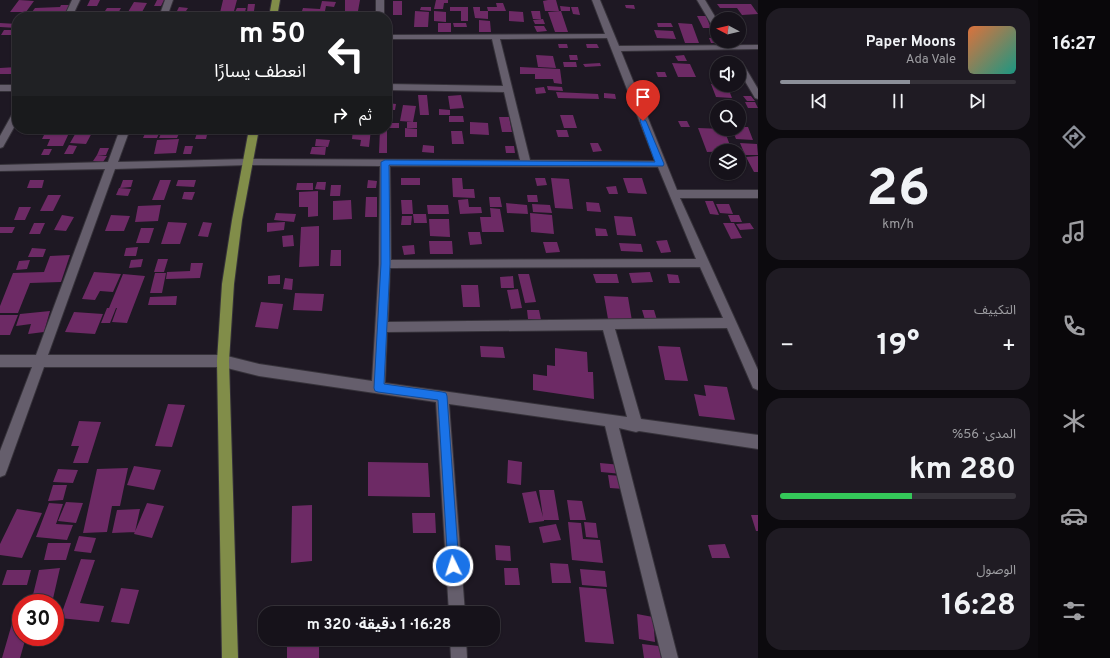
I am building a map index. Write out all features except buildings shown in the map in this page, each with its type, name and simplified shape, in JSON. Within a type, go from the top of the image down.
[{"type":"main road","points":[[274,12],[276,0]]},
{"type":"main road","points":[[230,658],[223,361],[228,284],[237,220],[253,134]]},
{"type":"street","points":[[70,12],[76,0]]},
{"type":"street","points":[[165,12],[170,0]]},
{"type":"street","points":[[380,0],[380,12]]},
{"type":"street","points":[[596,0],[672,194],[758,384]]},
{"type":"street","points":[[701,0],[710,15]]},
{"type":"street","points":[[392,37],[496,38],[610,36]]},
{"type":"street","points":[[496,38],[526,163]]},
{"type":"street","points":[[615,49],[710,45]]},
{"type":"street","points":[[746,46],[758,47]]},
{"type":"street","points":[[746,75],[758,96]]},
{"type":"street","points":[[392,87],[509,89]]},
{"type":"street","points":[[0,88],[12,88]]},
{"type":"street","points":[[0,145],[12,122]]},
{"type":"street","points":[[0,470],[123,134]]},
{"type":"street","points":[[0,168],[248,162],[660,164]]},
{"type":"street","points":[[378,388],[385,264],[385,162]]},
{"type":"street","points":[[672,194],[758,194]]},
{"type":"street","points":[[385,264],[703,263]]},
{"type":"street","points":[[382,327],[731,324]]},
{"type":"street","points":[[608,325],[636,426]]},
{"type":"street","points":[[0,361],[223,361],[259,370],[636,426],[758,442]]},
{"type":"street","points":[[442,396],[456,606]]},
{"type":"street","points":[[610,421],[670,658]]},
{"type":"street","points":[[459,646],[460,658]]},
{"type":"route","points":[[453,566],[442,396],[378,388],[385,264],[385,162],[660,164],[643,121]]}]
